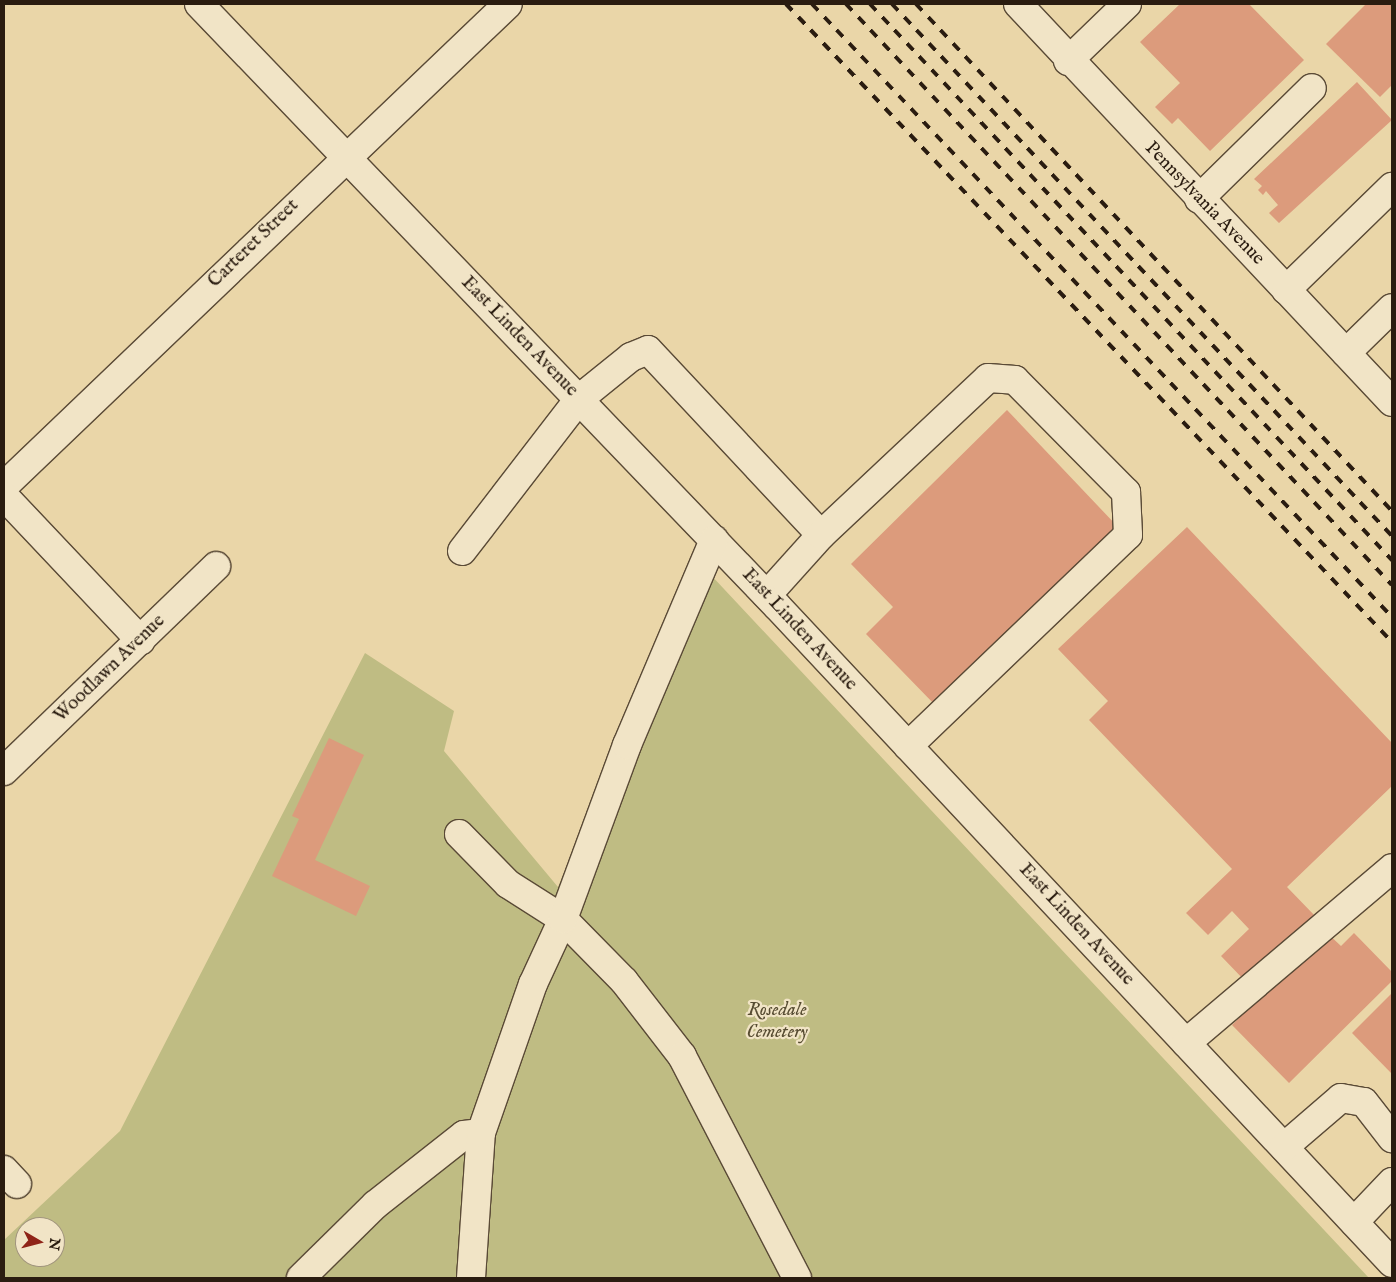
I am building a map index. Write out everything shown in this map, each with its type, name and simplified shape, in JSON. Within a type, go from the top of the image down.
[{"type":"street","name":"East Linden Avenue","points":[[199,4],[767,595],[1392,1263]]},
{"type":"street","name":"Carteret Street","points":[[4,486],[345,156],[508,4]]},
{"type":"street","name":"Pennsylvania Avenue","points":[[1018,4],[1068,61],[1392,402]]},
{"type":"street","points":[[1068,61],[1127,4]]},
{"type":"street","points":[[1199,199],[1312,88]]},
{"type":"street","points":[[1286,290],[1392,187]]},
{"type":"street","points":[[1346,353],[1392,308]]},
{"type":"street","points":[[462,551],[579,399],[631,356],[648,350],[821,535]]},
{"type":"street","points":[[767,595],[821,535],[988,378],[1015,380],[1126,492],[1128,534],[908,746]]},
{"type":"street","points":[[4,496],[141,641]]},
{"type":"street","points":[[471,1278],[481,1133],[533,984],[563,920],[627,745],[714,540]]},
{"type":"street","name":"Woodlawn Avenue","points":[[4,771],[141,641],[216,566]]},
{"type":"street","points":[[459,834],[508,884],[563,920],[624,980],[682,1056],[797,1278]]},
{"type":"street","points":[[1186,1043],[1392,868]]},
{"type":"street","points":[[1284,1147],[1341,1098],[1364,1102],[1392,1138]]},
{"type":"street","points":[[301,1278],[375,1205],[464,1135],[481,1133]]},
{"type":"street","points":[[1354,1222],[1392,1182]]},
{"type":"green space","name":"Rosedale Cemetery","points":[[695,558],[1369,1278],[4,1278],[4,1240],[15,1230],[15,1267],[65,1267],[65,1217],[28,1217],[120,1131],[365,653],[454,711],[444,751],[558,887]]},
{"type":"building","points":[[1180,4],[1249,4],[1304,60],[1210,151],[1178,118],[1172,124],[1155,107],[1180,83],[1140,42]]},
{"type":"building","points":[[1366,4],[1392,4],[1392,85],[1380,97],[1326,44]]},
{"type":"building","points":[[1357,82],[1392,120],[1279,223],[1269,213],[1278,205],[1266,191],[1263,195],[1258,190],[1262,186],[1254,179]]},
{"type":"building","points":[[1007,410],[1117,526],[936,706],[866,634],[893,607],[851,564]]},
{"type":"building","points":[[1187,527],[1392,743],[1392,786],[1287,887],[1316,917],[1247,983],[1221,956],[1249,929],[1232,911],[1208,935],[1186,913],[1232,869],[1089,720],[1108,701],[1058,649]]},
{"type":"building","points":[[329,738],[364,755],[315,860],[370,886],[356,916],[272,876],[299,819],[292,816]]},
{"type":"building","points":[[1326,932],[1341,946],[1354,933],[1392,972],[1392,981],[1289,1083],[1232,1025]]},
{"type":"building","points":[[1392,993],[1392,1074],[1352,1033]]},
{"type":"railway","points":[[786,4],[1392,642]]},
{"type":"railway","points":[[812,4],[1392,617]]},
{"type":"railway","points":[[846,4],[1392,585]]},
{"type":"railway","points":[[870,4],[1392,560]]},
{"type":"railway","points":[[892,4],[1392,536]]},
{"type":"railway","points":[[916,4],[1392,511]]}]
